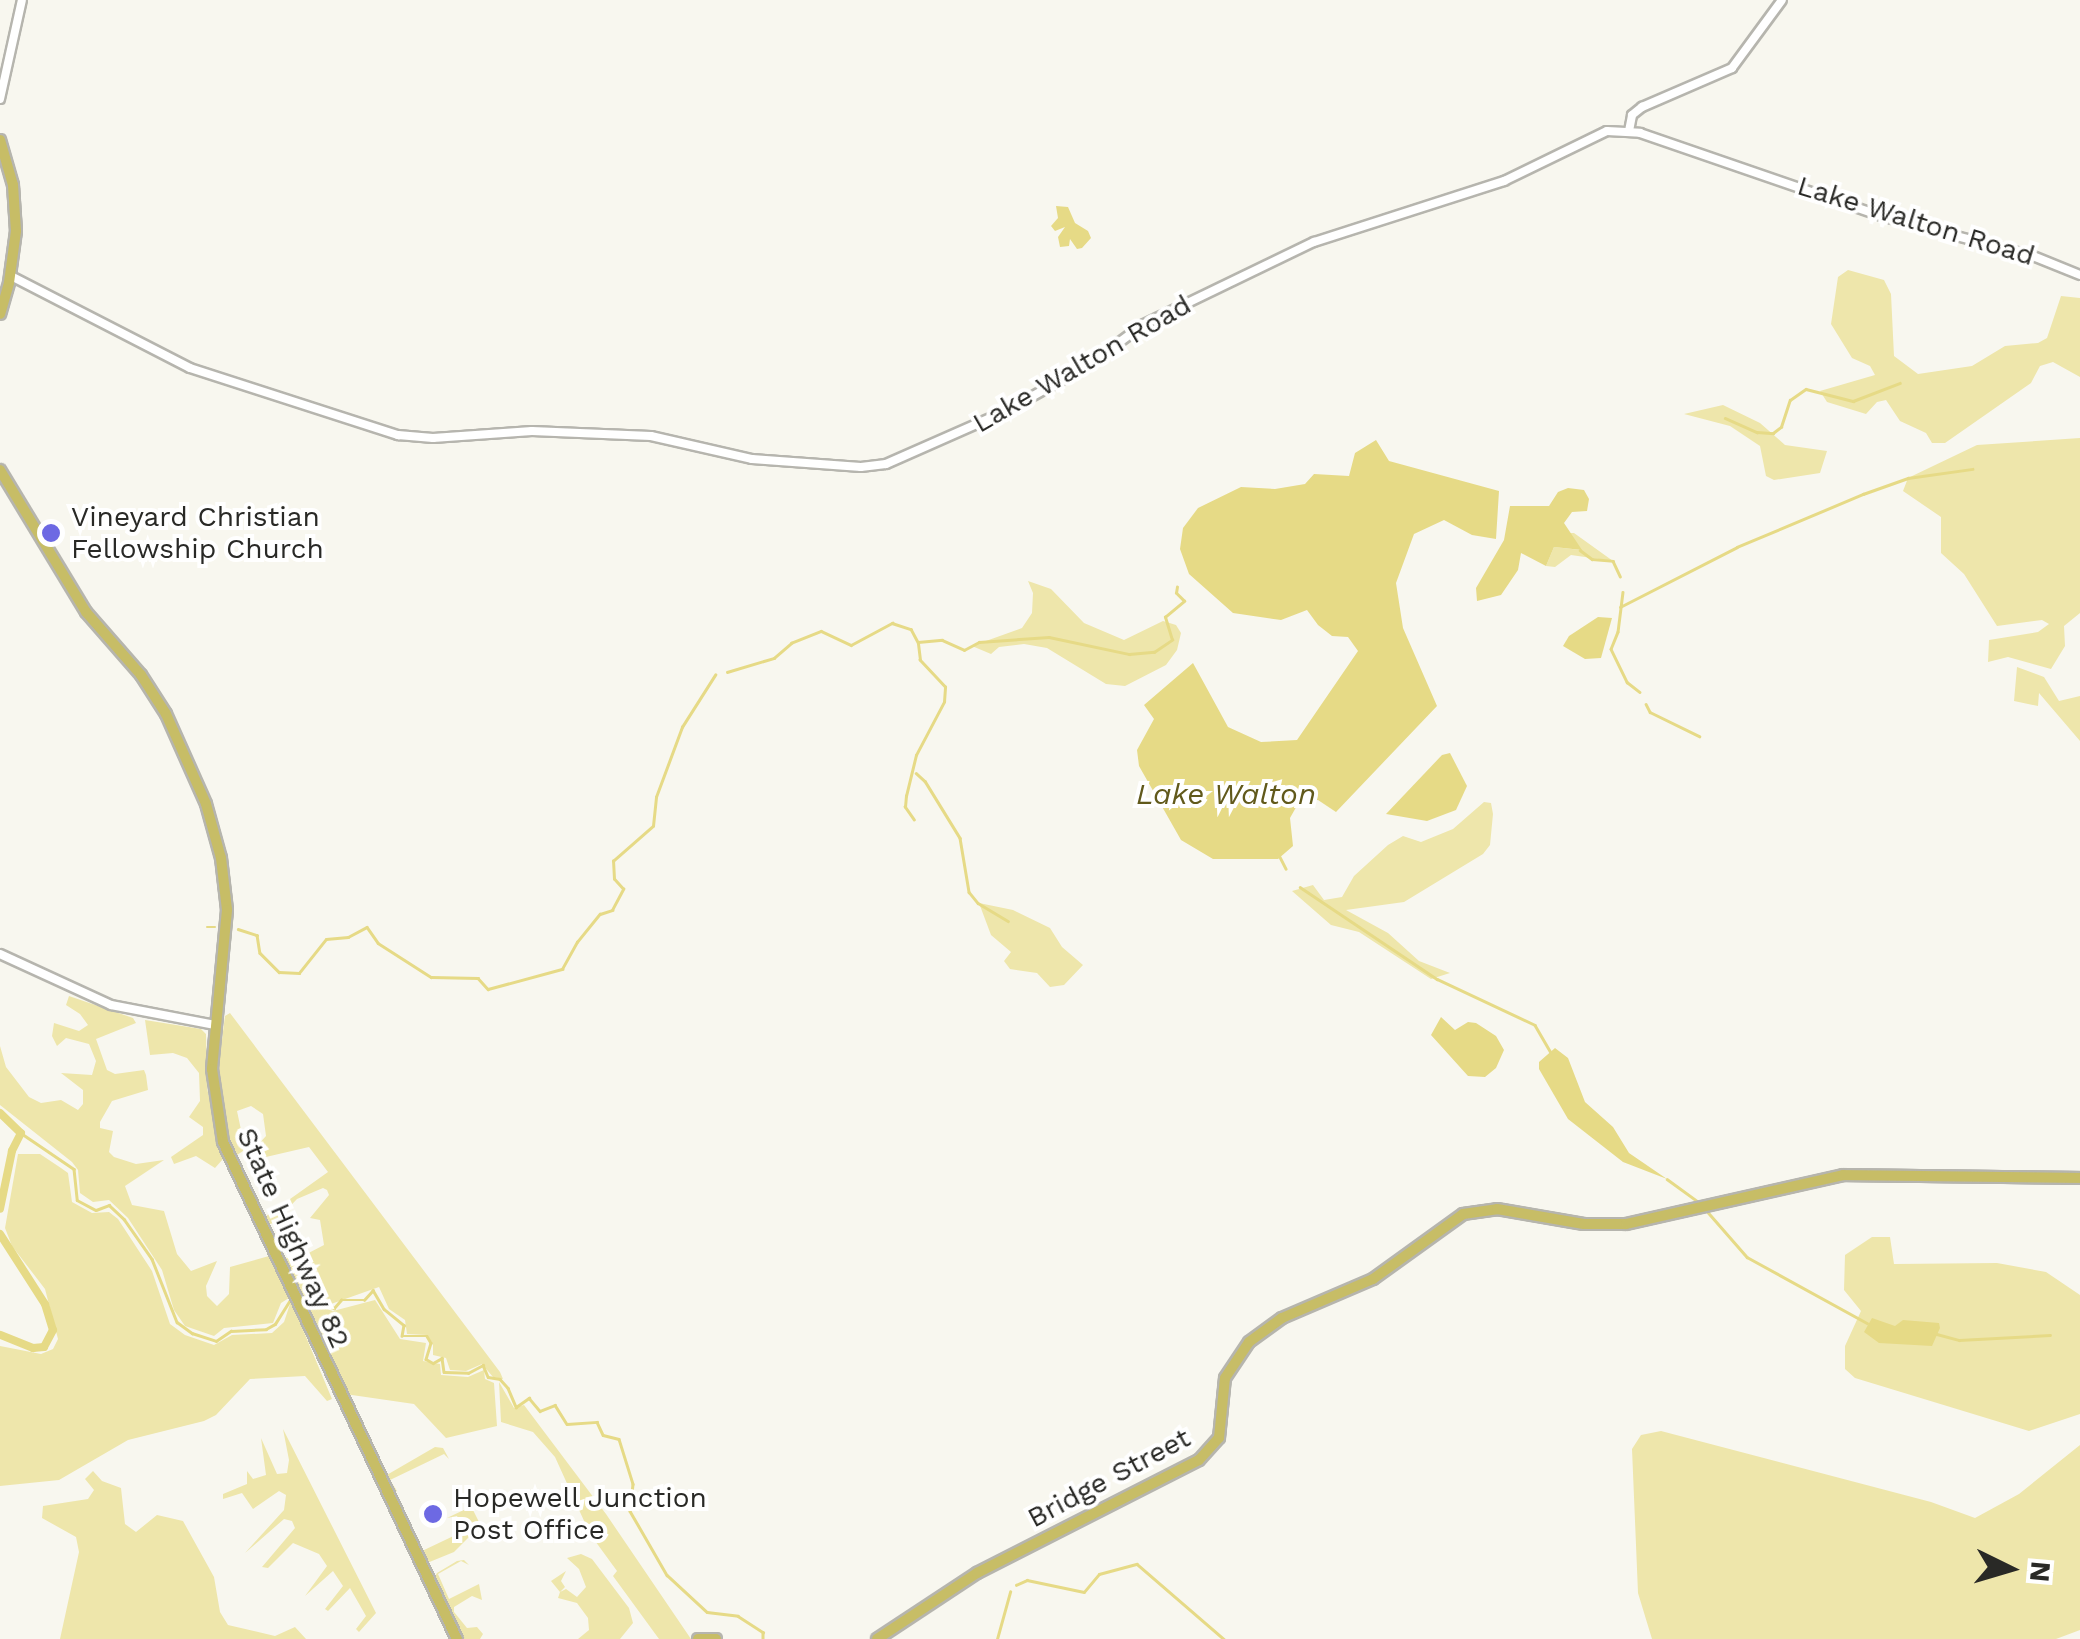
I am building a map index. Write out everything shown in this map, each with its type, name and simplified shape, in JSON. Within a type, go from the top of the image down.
[{"type":"main road","points":[[0,140],[16,209],[10,276],[0,314]]},
{"type":"main road","name":"State Highway 82","points":[[0,470],[86,612],[150,687],[206,804],[221,858],[227,910],[212,1080],[217,1122],[230,1163],[457,1639]]},
{"type":"main road","name":"Bridge Street","points":[[877,1639],[944,1594],[1199,1460],[1218,1438],[1225,1378],[1248,1342],[1282,1318],[1372,1279],[1447,1222],[1485,1209],[1608,1225],[1662,1218],[1842,1175],[2080,1178]]},
{"type":"main road","points":[[698,1639],[716,1639]]},
{"type":"street","points":[[0,99],[22,0]]},
{"type":"street","points":[[1629,131],[1632,115],[1642,108],[1732,68],[1782,0]]},
{"type":"street","name":"Lake Walton Road","points":[[10,276],[190,368],[398,435],[444,438],[532,431],[651,436],[752,459],[878,466],[1006,411],[1090,364],[1144,324],[1314,242],[1504,181],[1598,133],[1629,131],[1884,218],[2033,256],[2080,275]]},
{"type":"street","points":[[0,954],[112,1005],[215,1026]]},
{"type":"street","points":[[192,1021],[209,1015],[218,1005]]},
{"type":"shaded area","points":[[1848,270],[1884,280],[1891,294],[1894,356],[1918,374],[1972,366],[2005,346],[2038,343],[2047,338],[2061,296],[2080,298],[2080,377],[2053,362],[2040,366],[2031,383],[1945,443],[1932,443],[1926,433],[1900,421],[1886,400],[1877,402],[1866,414],[1827,402],[1820,391],[1875,375],[1870,366],[1852,358],[1831,324],[1838,277]]},
{"type":"shaded area","points":[[1723,405],[1760,423],[1785,445],[1827,451],[1820,473],[1774,480],[1766,476],[1760,446],[1730,426],[1684,414]]},
{"type":"shaded area","points":[[2080,438],[2080,613],[2064,626],[2065,646],[2051,669],[2008,657],[1988,662],[1989,640],[2038,632],[2049,624],[2042,620],[1997,626],[1964,574],[1941,553],[1941,517],[1903,491],[1908,478],[1977,445]]},
{"type":"shaded area","points":[[1569,533],[1613,561],[1571,555],[1555,567],[1546,566],[1554,547],[1581,550]]},
{"type":"shaded area","points":[[1028,581],[1051,589],[1084,623],[1124,640],[1163,621],[1176,625],[1181,633],[1177,650],[1166,665],[1125,686],[1106,684],[1047,648],[1024,644],[999,647],[991,654],[972,646],[1022,628],[1032,613],[1033,593]]},
{"type":"shaded area","points":[[2017,667],[2044,677],[2059,701],[2080,696],[2080,741],[2039,693],[2038,706],[2014,701]]},
{"type":"shaded area","points":[[1484,802],[1491,803],[1493,814],[1490,845],[1483,854],[1404,902],[1346,910],[1388,933],[1419,961],[1450,973],[1431,979],[1359,932],[1331,925],[1292,891],[1313,885],[1324,900],[1342,897],[1354,876],[1388,845],[1403,836],[1421,842],[1453,829]]},
{"type":"shaded area","points":[[979,903],[1013,910],[1050,928],[1062,947],[1083,965],[1064,985],[1050,987],[1037,973],[1010,969],[1004,961],[1011,952],[991,935]]},
{"type":"shaded area","points":[[69,996],[133,1018],[136,1023],[96,1039],[107,1070],[115,1074],[144,1070],[146,1075],[148,1090],[112,1101],[100,1122],[100,1128],[113,1131],[109,1152],[114,1157],[136,1164],[164,1160],[125,1186],[132,1205],[164,1211],[177,1254],[191,1271],[217,1261],[206,1286],[207,1296],[217,1306],[229,1294],[230,1267],[269,1256],[289,1298],[281,1303],[273,1323],[224,1328],[214,1336],[185,1326],[174,1310],[162,1270],[128,1218],[109,1200],[93,1202],[80,1193],[78,1170],[72,1162],[0,1105],[0,1046],[6,1067],[29,1097],[41,1103],[61,1100],[78,1110],[83,1104],[83,1090],[61,1073],[92,1075],[96,1061],[89,1044],[66,1038],[57,1046],[52,1036],[54,1023],[79,1031],[88,1025],[66,1005]]},
{"type":"shaded area","points":[[230,1013],[503,1379],[493,1377],[482,1364],[466,1371],[450,1370],[446,1358],[433,1355],[433,1344],[427,1335],[407,1334],[405,1320],[389,1309],[379,1287],[331,1304],[296,1294],[282,1257],[295,1260],[324,1245],[320,1220],[310,1218],[329,1195],[327,1190],[323,1188],[297,1199],[274,1223],[265,1225],[262,1219],[328,1172],[309,1147],[253,1160],[253,1150],[266,1136],[263,1114],[251,1106],[237,1111],[244,1144],[243,1151],[234,1157],[221,1111],[218,1071],[225,1016]]},
{"type":"shaded area","points":[[145,1020],[201,1029],[206,1034],[207,1088],[223,1159],[215,1168],[196,1156],[174,1164],[171,1157],[203,1135],[203,1127],[189,1117],[200,1101],[199,1073],[187,1058],[173,1053],[150,1055]]},
{"type":"shaded area","points":[[18,1154],[40,1154],[68,1173],[72,1202],[92,1213],[109,1212],[118,1219],[152,1271],[170,1324],[185,1335],[214,1345],[232,1335],[272,1333],[284,1322],[291,1301],[332,1399],[327,1401],[305,1376],[250,1379],[216,1415],[204,1421],[128,1440],[59,1480],[0,1486],[0,1346],[41,1354],[53,1349],[58,1339],[45,1289],[12,1246],[5,1228]]},
{"type":"shaded area","points":[[1872,1237],[1890,1237],[1894,1264],[1997,1263],[2046,1272],[2080,1295],[2080,1414],[2029,1431],[1855,1378],[1845,1369],[1845,1346],[1861,1311],[1844,1290],[1845,1255]]},
{"type":"shaded area","points":[[300,1300],[333,1311],[375,1300],[400,1339],[426,1343],[423,1361],[440,1364],[441,1375],[468,1377],[484,1370],[485,1379],[494,1383],[497,1426],[446,1438],[414,1404],[345,1394]]},
{"type":"shaded area","points":[[499,1382],[514,1408],[524,1405],[606,1514],[691,1639],[659,1639],[613,1576],[617,1571],[590,1534],[555,1457],[533,1432],[501,1422]]},
{"type":"shaded area","points":[[283,1429],[376,1613],[359,1632],[356,1629],[366,1616],[350,1588],[328,1611],[325,1609],[343,1586],[333,1571],[305,1596],[327,1566],[319,1554],[293,1543],[268,1568],[262,1567],[295,1528],[292,1521],[284,1519],[245,1553],[284,1510],[286,1495],[279,1491],[253,1509],[242,1493],[223,1499],[223,1494],[247,1484],[247,1471],[253,1479],[266,1475],[261,1438],[277,1474],[287,1473],[289,1460]]},
{"type":"shaded area","points":[[1661,1431],[1931,1502],[1975,1518],[2019,1494],[2080,1445],[2080,1630],[2056,1639],[1652,1639],[1638,1593],[1632,1449],[1641,1435]]},
{"type":"shaded area","points":[[435,1447],[443,1448],[449,1459],[444,1454],[390,1480],[397,1491],[393,1493],[385,1476]]},
{"type":"shaded area","points":[[93,1471],[102,1481],[121,1488],[125,1524],[136,1532],[157,1515],[183,1521],[214,1577],[220,1612],[228,1625],[275,1636],[295,1627],[306,1639],[60,1639],[79,1552],[76,1537],[42,1518],[43,1506],[88,1499],[94,1490],[85,1479]]},
{"type":"shaded area","points":[[466,1496],[479,1522],[475,1531],[454,1552],[427,1563],[422,1551],[464,1531],[457,1516],[447,1518],[470,1507]]},
{"type":"shaded area","points":[[581,1554],[592,1559],[629,1608],[633,1623],[620,1639],[578,1639],[589,1630],[588,1618],[577,1603],[558,1598],[566,1589],[577,1597],[586,1587],[579,1569],[567,1558]]},
{"type":"shaded area","points":[[464,1560],[469,1565],[461,1561],[438,1574],[449,1599],[479,1584],[482,1600],[472,1596],[454,1607],[454,1612],[467,1628],[477,1627],[483,1634],[480,1639],[464,1639],[434,1578],[437,1573],[457,1561]]},
{"type":"shaded area","points":[[566,1571],[561,1581],[565,1587],[560,1592],[551,1581]]},
{"type":"water","points":[[1056,206],[1068,207],[1075,223],[1088,231],[1091,238],[1082,248],[1077,249],[1070,239],[1069,246],[1060,247],[1058,237],[1065,227],[1055,231],[1051,226],[1058,218]]},
{"type":"water","name":"Lake Walton","points":[[1376,440],[1389,461],[1499,491],[1496,539],[1472,535],[1444,520],[1414,534],[1396,583],[1403,628],[1437,706],[1336,812],[1318,800],[1299,802],[1290,818],[1293,846],[1278,859],[1213,859],[1181,840],[1139,766],[1137,750],[1154,719],[1144,705],[1193,663],[1228,727],[1261,742],[1297,740],[1358,651],[1348,637],[1332,636],[1318,625],[1307,610],[1281,620],[1233,613],[1189,574],[1180,549],[1183,528],[1198,508],[1241,487],[1275,489],[1305,484],[1314,474],[1349,476],[1355,453]]},
{"type":"water","points":[[1568,488],[1584,490],[1589,499],[1587,511],[1572,512],[1564,523],[1582,550],[1554,547],[1546,566],[1521,553],[1518,570],[1501,595],[1477,601],[1476,588],[1504,540],[1510,506],[1549,506],[1558,492]]},
{"type":"water","points":[[1598,617],[1612,618],[1601,658],[1585,659],[1563,646],[1569,636]]},
{"type":"water","points":[[1450,753],[1467,786],[1456,810],[1427,821],[1386,814],[1442,755]]},
{"type":"water","points":[[1441,1017],[1455,1030],[1468,1022],[1476,1023],[1496,1036],[1504,1050],[1496,1068],[1485,1077],[1468,1076],[1431,1035]]},
{"type":"water","points":[[1555,1048],[1568,1058],[1585,1102],[1613,1127],[1629,1153],[1667,1179],[1623,1162],[1568,1119],[1539,1069],[1539,1062]]},
{"type":"water","points":[[1872,1318],[1895,1326],[1903,1320],[1939,1323],[1940,1328],[1932,1346],[1879,1343],[1864,1332]]},
{"type":"waterway","points":[[1725,418],[1757,432],[1773,433],[1781,427],[1790,400],[1806,389],[1853,401],[1900,383]]},
{"type":"waterway","points":[[1620,607],[1737,547],[1863,494],[1908,478],[1972,469]]},
{"type":"waterway","points":[[1580,550],[1592,559],[1613,561],[1620,576]]},
{"type":"waterway","points":[[727,672],[774,658],[791,643],[821,631],[851,645],[892,623],[911,629],[918,642],[942,640],[964,650],[979,642],[1049,637],[1129,654],[1154,652],[1172,640],[1165,617],[1184,601],[1176,593],[1177,587]]},
{"type":"waterway","points":[[1623,592],[1618,632],[1611,649],[1627,682],[1640,692]]},
{"type":"waterway","points":[[914,820],[905,807],[906,796],[916,755],[944,702],[945,687],[920,660],[918,643]]},
{"type":"waterway","points":[[238,929],[257,935],[260,953],[279,972],[299,973],[326,939],[348,937],[367,927],[378,943],[431,977],[478,978],[488,989],[562,969],[577,942],[600,914],[612,910],[623,889],[614,879],[613,861],[653,826],[656,797],[682,727],[715,675]]},
{"type":"waterway","points":[[1646,704],[1650,712],[1699,736]]},
{"type":"waterway","points":[[916,773],[960,838],[969,892],[978,903],[1008,921]]},
{"type":"waterway","points":[[1280,857],[1286,869]]},
{"type":"waterway","points":[[1300,887],[1437,979],[1535,1025],[1551,1053]]},
{"type":"waterway","points":[[207,927],[215,927]]},
{"type":"waterway","points":[[0,1113],[21,1133],[12,1151],[0,1209]]},
{"type":"waterway","points":[[21,1133],[74,1169],[77,1200],[96,1210],[109,1205],[124,1219],[152,1259],[177,1322],[192,1333],[216,1341],[231,1331],[266,1329],[275,1324],[290,1300]]},
{"type":"waterway","points":[[1667,1179],[1700,1203]]},
{"type":"waterway","points":[[1707,1211],[1747,1257],[1867,1323]]},
{"type":"waterway","points":[[0,1234],[45,1304],[53,1330],[44,1347],[33,1348],[0,1335]]},
{"type":"waterway","points":[[302,1297],[334,1308],[341,1300],[364,1300],[373,1290],[384,1309],[404,1325],[402,1336],[427,1336],[431,1343],[426,1359],[433,1363],[442,1358],[444,1372],[468,1373],[483,1365],[488,1377],[500,1379],[508,1388],[516,1407],[529,1398],[540,1411],[555,1405],[567,1424],[597,1422],[603,1435],[619,1439],[633,1484],[630,1511],[667,1575],[707,1612],[738,1616],[763,1632],[763,1639]]},
{"type":"waterway","points":[[1933,1333],[1959,1340],[2050,1335]]},
{"type":"waterway","points":[[1016,1585],[1027,1580],[1084,1592],[1099,1574],[1137,1564],[1224,1639]]},
{"type":"waterway","points":[[997,1639],[1010,1592]]},
{"type":"place","name":"Vineyard Christian Fellowship Church","points":[[51,533]]},
{"type":"place","name":"Hopewell Junction Post Office","points":[[433,1514]]}]
